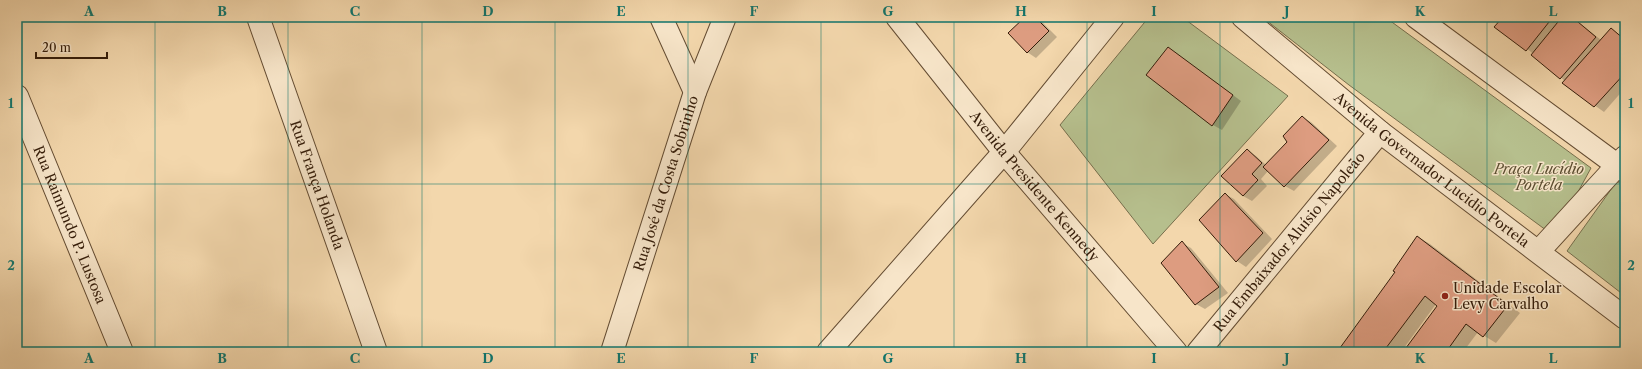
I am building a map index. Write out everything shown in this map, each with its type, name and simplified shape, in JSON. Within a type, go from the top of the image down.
[{"type":"street","name":"Rua França Holanda","points":[[258,17],[376,352]]},
{"type":"street","points":[[661,17],[696,92]]},
{"type":"street","name":"Rua José da Costa Sobrinho","points":[[612,352],[696,92],[724,17]]},
{"type":"street","name":"Avenida Presidente Kennedy","points":[[897,17],[1004,152],[1176,352]]},
{"type":"street","points":[[828,352],[1004,152],[1113,17]]},
{"type":"street","name":"Avenida Governador Lucídio Portela","points":[[1243,17],[1380,132],[1539,251],[1625,318]]},
{"type":"street","points":[[1416,17],[1623,164],[1539,251]]},
{"type":"street","name":"Rua Raimundo P. Lustosa","points":[[17,96],[122,352]]},
{"type":"street","name":"Rua Embaixador Aluísio Napoleão","points":[[1198,352],[1380,132]]},
{"type":"green space","points":[[1149,17],[1182,17],[1288,96],[1153,244],[1060,125]]},
{"type":"green space","name":"Praça Lucídio Portela","points":[[1262,17],[1385,17],[1591,168],[1554,236],[1349,85]]},
{"type":"green space","points":[[1617,181],[1625,187],[1625,296],[1567,251]]},
{"type":"building","points":[[1025,17],[1035,17],[1049,31],[1027,53],[1008,33]]},
{"type":"building","points":[[1503,17],[1553,17],[1526,51],[1494,27]]},
{"type":"building","points":[[1562,17],[1572,17],[1596,37],[1560,79],[1531,55]]},
{"type":"building","points":[[1611,28],[1625,40],[1625,49],[1622,52],[1625,54],[1625,73],[1594,107],[1562,83]]},
{"type":"building","points":[[1168,47],[1233,95],[1212,126],[1146,75]]},
{"type":"building","points":[[1302,116],[1329,140],[1284,187],[1263,167],[1287,142],[1283,136]]},
{"type":"building","points":[[1247,149],[1262,163],[1252,174],[1258,180],[1243,196],[1221,176]]},
{"type":"building","points":[[1225,193],[1263,233],[1236,262],[1199,220]]},
{"type":"building","points":[[1417,236],[1508,305],[1483,337],[1466,324],[1446,352],[1403,352],[1437,306],[1425,296],[1383,352],[1337,352],[1395,272],[1393,271]]},
{"type":"building","points":[[1182,241],[1219,287],[1195,305],[1161,263]]},
{"type":"place","name":"Unidade Escolar Levy Carvalho","points":[[1445,296]]}]
